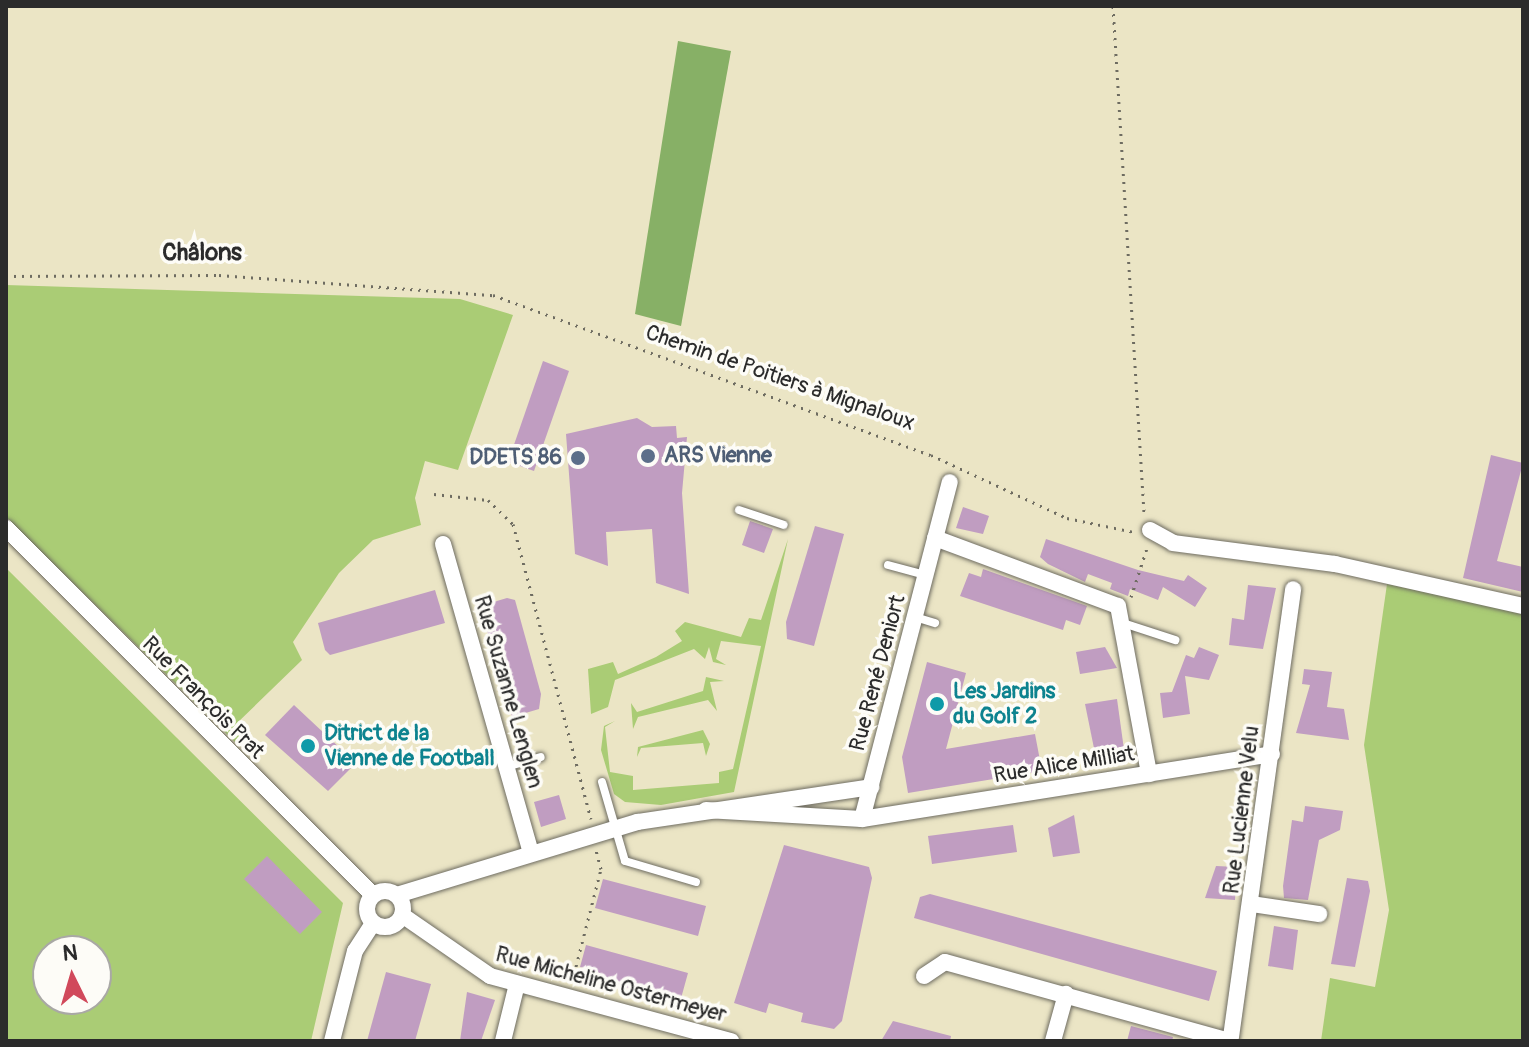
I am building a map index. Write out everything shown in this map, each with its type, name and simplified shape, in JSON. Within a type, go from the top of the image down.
[{"type":"street","name":"Rue René Deniort","points":[[862,819],[950,482]]},
{"type":"street","name":"Rue François Prat","points":[[6,528],[373,895]]},
{"type":"street","points":[[1150,530],[1173,543],[1335,564],[1523,606]]},
{"type":"street","points":[[935,538],[1108,600],[1125,620],[1149,774]]},
{"type":"street","name":"Rue Suzanne Lenglen","points":[[443,544],[531,852]]},
{"type":"street","name":"Rue Lucienne Velu","points":[[1230,1039],[1252,904],[1293,589]]},
{"type":"street","name":"Rue Alice Milliat","points":[[862,819],[1272,754]]},
{"type":"street","points":[[373,923],[367,912],[373,895],[397,895],[614,829],[706,810],[871,787]]},
{"type":"street","points":[[706,810],[862,819]]},
{"type":"street","points":[[373,923],[390,926],[402,915],[397,895]]},
{"type":"street","points":[[1252,904],[1319,914]]},
{"type":"street","name":"Rue Micheline Ostermeyer","points":[[402,915],[471,966],[517,984],[731,1041]]},
{"type":"street","points":[[332,1041],[355,951],[373,923]]},
{"type":"street","points":[[924,976],[945,962],[1230,1039]]},
{"type":"street","points":[[503,1041],[517,984]]},
{"type":"street","points":[[1053,1041],[1066,994]]},
{"type":"lane","points":[[739,510],[784,525]]},
{"type":"lane","points":[[888,565],[926,575]]},
{"type":"lane","points":[[915,617],[935,623]]},
{"type":"lane","points":[[1125,620],[1175,640]]},
{"type":"lane","points":[[506,767],[541,757]]},
{"type":"lane","points":[[602,782],[614,829],[630,865],[696,882]]},
{"type":"path","points":[[1113,6],[1150,530],[1125,620]]},
{"type":"path","name":"Chemin de Poitiers à Mignaloux","points":[[6,276],[219,275],[493,295],[931,455],[1067,518],[1128,533],[1150,530]]},
{"type":"path","points":[[434,494],[488,500],[513,524],[587,786],[601,869],[568,997]]},
{"type":"green space","points":[[678,41],[731,51],[681,326],[635,314]]},
{"type":"green space","points":[[6,285],[460,299],[513,315],[458,470],[425,461],[415,498],[421,525],[373,540],[339,573],[293,642],[302,660],[235,725],[245,735],[238,745],[6,517]]},
{"type":"green space","points":[[788,539],[734,792],[661,805],[625,802],[614,794],[601,750],[604,726],[615,721],[605,727],[610,772],[633,776],[633,790],[719,783],[719,772],[733,769],[761,646],[721,641],[716,659],[726,665],[713,662],[709,647],[705,659],[694,649],[615,680],[608,707],[591,714],[588,669],[613,662],[618,674],[656,657],[682,641],[675,631],[685,622],[741,637],[749,618],[761,620]]},
{"type":"green space","points":[[6,568],[343,903],[311,1041],[6,1041]]},
{"type":"green space","points":[[1387,584],[1523,613],[1523,1041],[1321,1041],[1330,978],[1375,987],[1389,910],[1364,745]]},
{"type":"green space","points":[[706,677],[724,681],[710,682],[717,711],[708,700],[638,717],[633,729],[631,703],[637,712],[703,691]]},
{"type":"green space","points":[[703,730],[710,744],[706,756],[703,743],[641,748],[637,757],[638,747]]},
{"type":"building","points":[[543,361],[569,371],[534,471],[508,462]]},
{"type":"building","points":[[637,418],[652,427],[676,426],[677,438],[687,437],[682,493],[689,594],[656,583],[652,529],[606,532],[608,566],[575,554],[566,434]]},
{"type":"building","points":[[1491,455],[1523,463],[1497,561],[1523,567],[1523,592],[1463,578]]},
{"type":"building","points":[[963,507],[989,516],[983,534],[956,528]]},
{"type":"building","points":[[750,521],[773,529],[764,553],[742,545]]},
{"type":"building","points":[[815,526],[844,534],[814,646],[787,639],[786,622]]},
{"type":"building","points":[[1046,539],[1138,570],[1184,581],[1188,575],[1207,588],[1195,607],[1163,587],[1158,600],[1130,589],[1128,596],[1110,589],[1112,583],[1088,574],[1085,582],[1048,564],[1040,557]]},
{"type":"building","points":[[983,569],[1087,606],[1080,625],[1066,620],[1063,630],[960,596],[969,573],[981,577]]},
{"type":"building","points":[[1248,585],[1276,588],[1263,649],[1229,645],[1232,618],[1244,620]]},
{"type":"building","points":[[435,590],[445,623],[330,655],[325,650],[318,623]]},
{"type":"building","points":[[507,598],[515,600],[541,694],[539,709],[512,717],[480,606]]},
{"type":"building","points":[[1105,647],[1117,668],[1080,674],[1076,652]]},
{"type":"building","points":[[1199,647],[1219,655],[1209,680],[1185,676],[1190,714],[1163,718],[1160,693],[1172,692],[1186,655],[1194,658]]},
{"type":"building","name":"Les Jardins du Golf 2","points":[[927,662],[966,673],[946,749],[1035,734],[1042,771],[908,793],[902,757]]},
{"type":"building","points":[[1304,669],[1332,672],[1327,707],[1344,709],[1349,740],[1296,733],[1310,685],[1302,684]]},
{"type":"building","points":[[1117,699],[1126,764],[1098,768],[1085,704]]},
{"type":"building","name":"Ditrict de la Vienne de Football","points":[[294,705],[356,763],[328,791],[265,735]]},
{"type":"building","points":[[559,795],[566,819],[541,827],[534,802]]},
{"type":"building","points":[[1305,806],[1343,811],[1340,830],[1319,840],[1308,900],[1284,898],[1292,820],[1303,822]]},
{"type":"building","points":[[1074,815],[1080,853],[1053,857],[1048,828]]},
{"type":"building","points":[[1013,825],[1017,852],[932,864],[928,836]]},
{"type":"building","points":[[784,845],[869,867],[872,878],[842,1021],[834,1029],[801,1022],[803,1013],[769,1003],[766,1013],[734,1003]]},
{"type":"building","points":[[267,856],[322,912],[300,934],[244,879]]},
{"type":"building","points":[[1216,866],[1237,867],[1235,900],[1205,898]]},
{"type":"building","points":[[1347,878],[1368,881],[1370,891],[1355,967],[1331,964]]},
{"type":"building","points":[[603,879],[706,906],[698,936],[595,908]]},
{"type":"building","points":[[930,894],[1217,971],[1209,1001],[914,918],[920,897]]},
{"type":"building","points":[[1274,926],[1298,930],[1293,970],[1268,966]]},
{"type":"building","points":[[586,945],[688,973],[680,1002],[586,977],[588,969],[580,967]]},
{"type":"building","points":[[386,972],[431,984],[415,1041],[367,1041]]},
{"type":"building","points":[[467,992],[495,1000],[481,1041],[460,1041]]},
{"type":"building","points":[[893,1021],[951,1036],[950,1041],[881,1041]]},
{"type":"building","points":[[1131,1026],[1173,1037],[1172,1041],[1127,1041]]},
{"type":"place","name":"ARS Vienne","points":[[648,456]]},
{"type":"place","name":"DDETS 86","points":[[578,458]]},
{"type":"place","name":"Les Jardins du Golf 2","points":[[937,704]]},
{"type":"place","name":"Ditrict de la Vienne de Football","points":[[308,746]]},
{"type":"district","name":"Châlons","points":[[202,253]]}]
